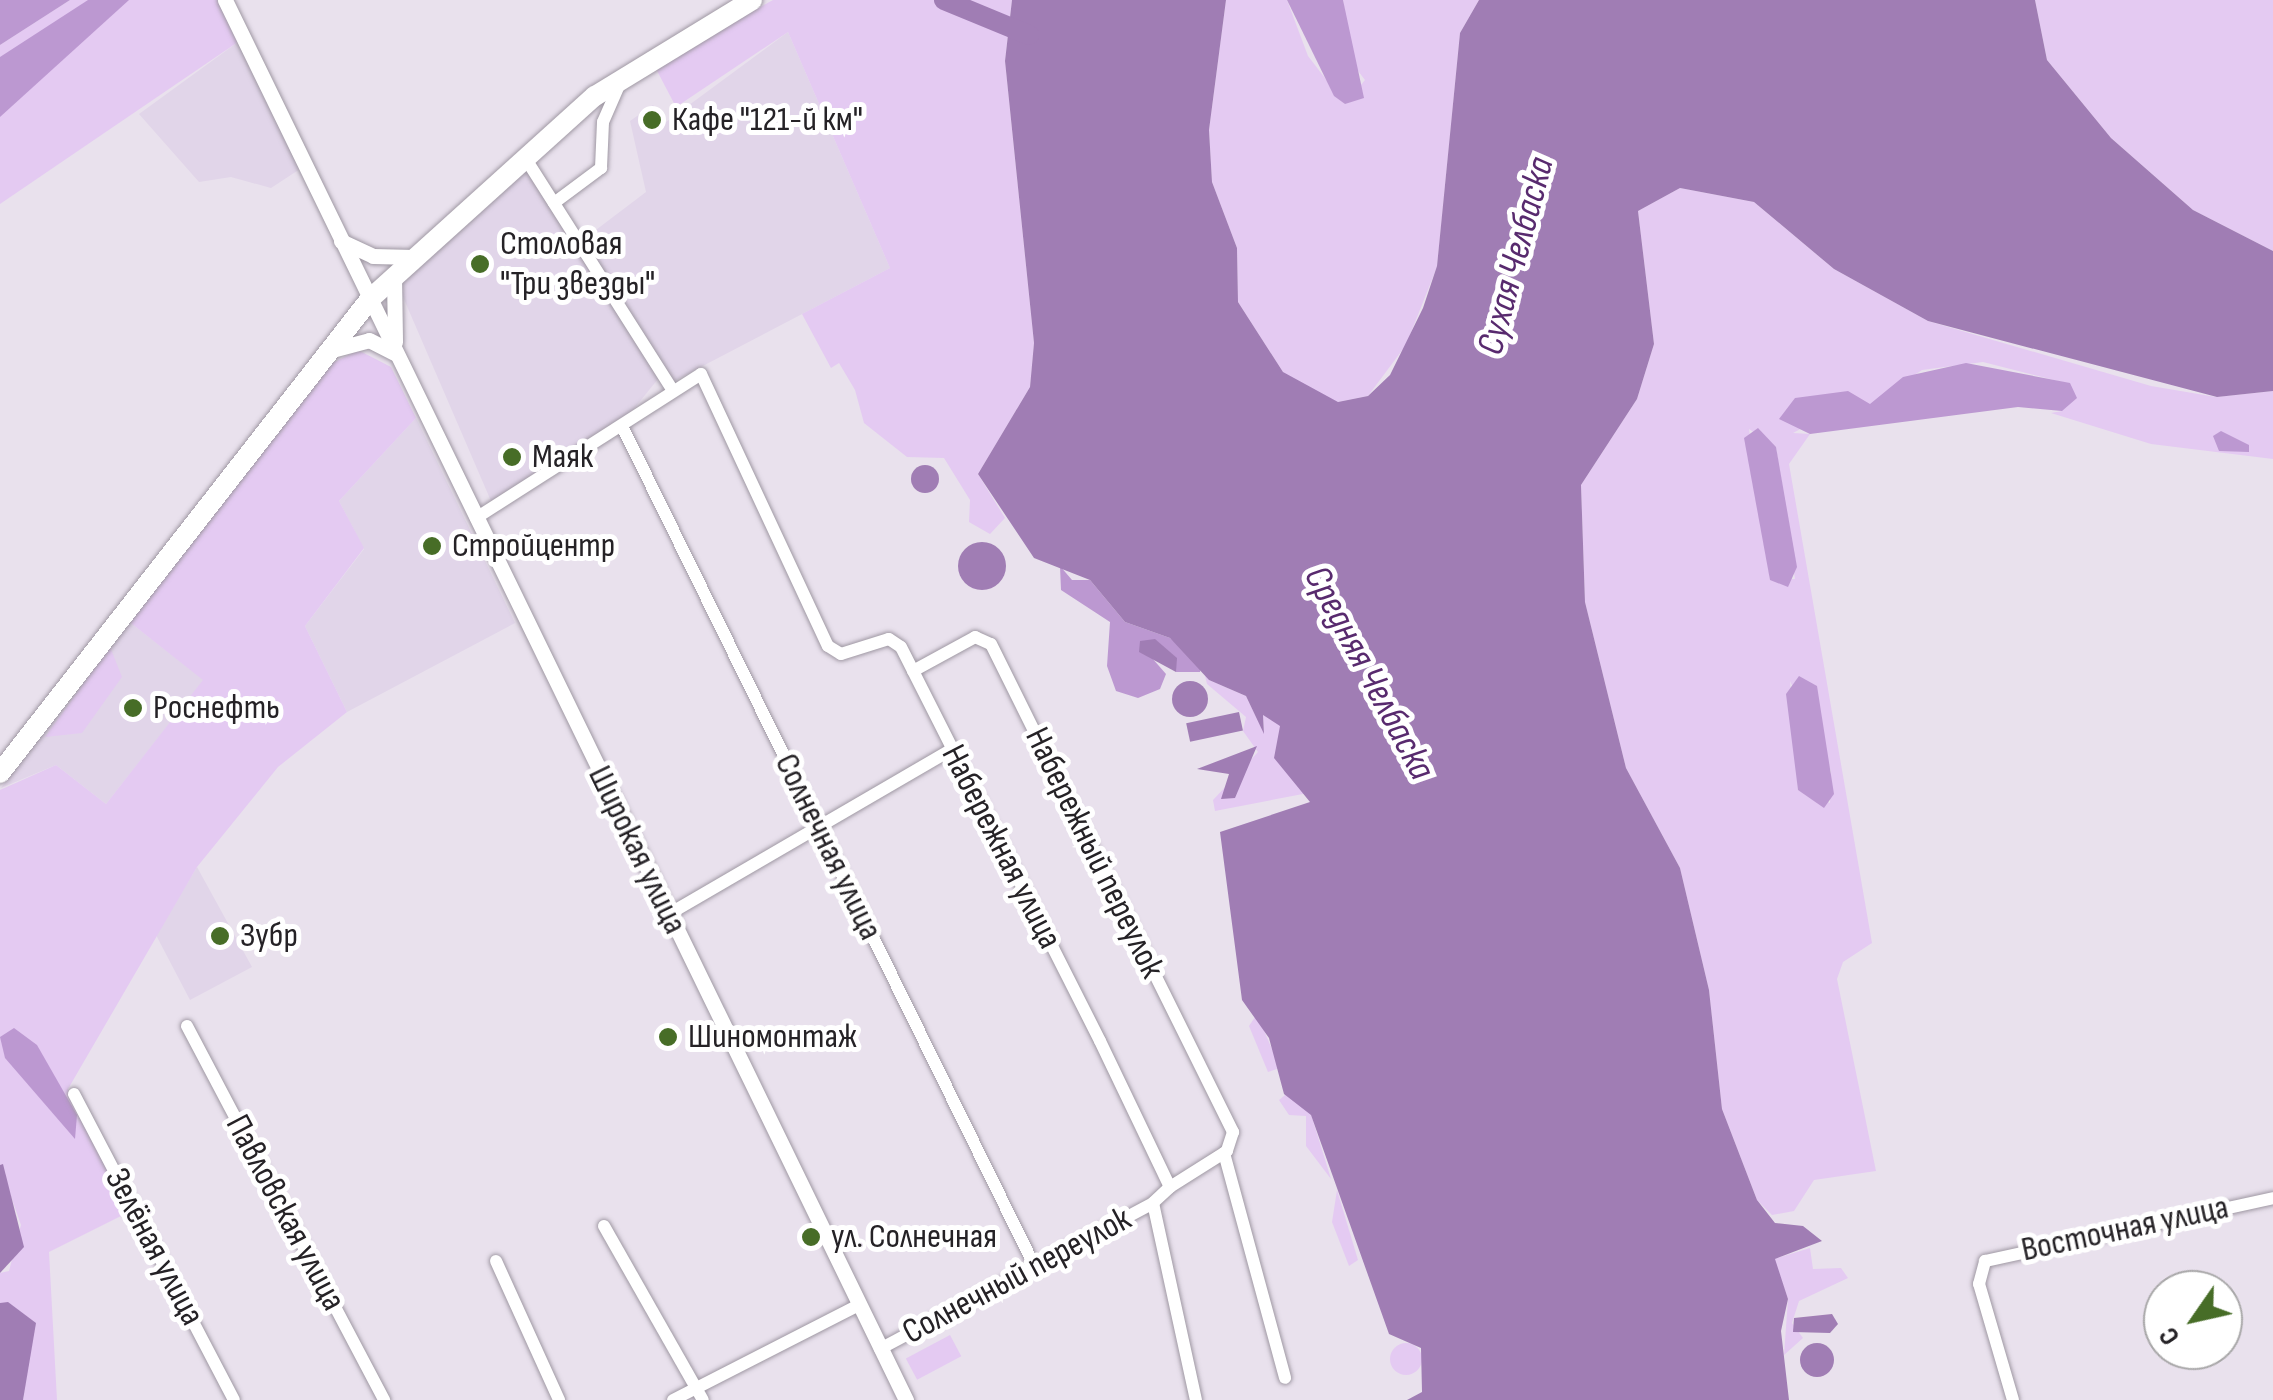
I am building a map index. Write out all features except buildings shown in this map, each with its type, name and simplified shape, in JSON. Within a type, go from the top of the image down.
[{"type":"main road","points":[[0,774],[321,354],[370,300],[524,156],[624,75],[752,0]]},
{"type":"street","name":"Широкая улица","points":[[225,0],[906,1400]]},
{"type":"street","points":[[554,203],[601,168],[603,122],[624,75]]},
{"type":"street","points":[[476,518],[623,428],[672,389],[524,156]]},
{"type":"street","points":[[341,240],[373,256],[414,257]]},
{"type":"street","points":[[394,276],[397,356]]},
{"type":"street","points":[[321,354],[369,340],[397,356]]},
{"type":"street","name":"Набережная улица","points":[[672,389],[701,374],[828,646],[850,654],[889,639],[913,671],[1170,1186]]},
{"type":"street","name":"Солнечная улица","points":[[623,428],[1034,1266]]},
{"type":"street","name":"Набережный переулок","points":[[913,671],[975,637],[991,644],[1228,1148],[1285,1378]]},
{"type":"street","points":[[669,914],[820,830],[952,750]]},
{"type":"street","name":"Павловская улица","points":[[187,1026],[384,1400]]},
{"type":"street","name":"Зелёная улица","points":[[74,1094],[234,1400]]},
{"type":"street","points":[[1196,1400],[1153,1204],[1170,1186],[1228,1148]]},
{"type":"street","name":"Восточная улица","points":[[2014,1400],[1980,1266],[2056,1242],[2273,1198]]},
{"type":"street","name":"Солнечный переулок","points":[[880,1349],[1153,1204]]},
{"type":"street","points":[[604,1226],[700,1394]]},
{"type":"street","points":[[496,1261],[558,1400]]},
{"type":"street","points":[[673,1400],[700,1394],[858,1305]]},
{"type":"shaded area","points":[[0,0],[70,0],[0,45]]},
{"type":"shaded area","points":[[70,0],[217,0],[238,42],[0,204],[0,45]]},
{"type":"shaded area","points":[[88,0],[129,0],[0,117],[0,57]]},
{"type":"shaded area","points":[[773,0],[1012,0],[1005,61],[1034,343],[1030,387],[978,474],[1005,518],[990,534],[969,522],[970,500],[944,458],[907,457],[864,423],[855,390],[839,363],[831,368],[802,314],[890,268],[788,32],[676,107],[654,65]]},
{"type":"shaded area","points":[[1226,0],[1287,0],[1308,56],[1345,104],[1365,80],[1352,63],[1343,0],[1479,0],[1460,33],[1437,267],[1406,345],[1368,396],[1338,402],[1308,392],[1283,372],[1238,302],[1237,248],[1212,182],[1209,130]]},
{"type":"shaded area","points":[[1287,0],[1343,0],[1364,98],[1345,104],[1334,96]]},
{"type":"shaded area","points":[[2035,0],[2273,0],[2273,251],[2193,210],[2111,138],[2047,60]]},
{"type":"shaded area","points":[[788,32],[890,268],[674,381],[584,239],[646,192],[630,121],[653,105],[666,122]]},
{"type":"shaded area","points":[[238,42],[300,169],[271,188],[231,177],[199,182],[139,114]]},
{"type":"shaded area","points":[[526,169],[658,379],[624,421],[491,501],[397,283]]},
{"type":"shaded area","points":[[1680,188],[1754,202],[1834,269],[1928,321],[2151,386],[2216,397],[2273,391],[2273,459],[2151,444],[2051,413],[2062,411],[2070,384],[1983,362],[1922,370],[1870,405],[1856,399],[1793,433],[1810,434],[1789,464],[1872,943],[1843,962],[1837,979],[1876,1171],[1814,1180],[1794,1211],[1772,1215],[1757,1200],[1722,1109],[1709,990],[1680,868],[1626,768],[1585,602],[1581,485],[1637,399],[1654,344],[1638,211]],"holes":[[[1749,429],[1776,447],[1795,579],[1770,580]],[[1790,681],[1831,771],[1830,803],[1798,790]]]},
{"type":"shaded area","points":[[358,350],[391,367],[416,418],[339,501],[364,548],[305,626],[347,712],[278,767],[197,867],[68,1089],[131,1211],[49,1252],[57,1400],[23,1400],[29,1353],[0,1303],[0,1273],[9,1271],[21,1225],[0,1165],[0,790],[56,765],[106,804],[203,680],[127,620],[325,367]]},
{"type":"shaded area","points":[[1966,363],[2070,383],[2077,398],[2062,411],[2018,407],[1810,434],[1779,419],[1795,398],[1848,391],[1870,404],[1903,377]]},
{"type":"shaded area","points":[[416,418],[515,623],[347,712],[305,626],[364,549],[339,501]]},
{"type":"shaded area","points":[[1758,428],[1776,447],[1797,567],[1788,587],[1770,580],[1744,438]]},
{"type":"shaded area","points":[[2221,431],[2249,445],[2249,452],[2219,451],[2213,436]]},
{"type":"shaded area","points":[[1060,566],[1072,580],[1090,580],[1125,622],[1170,638],[1202,663],[1200,672],[1176,672],[1176,658],[1155,640],[1152,658],[1166,674],[1160,689],[1138,698],[1116,691],[1107,666],[1110,622],[1061,590]]},
{"type":"shaded area","points":[[127,620],[204,680],[106,804],[56,765],[1,788]]},
{"type":"shaded area","points":[[110,647],[122,677],[82,733],[45,737]]},
{"type":"shaded area","points":[[1202,663],[1209,680],[1246,696],[1264,733],[1263,715],[1280,725],[1280,764],[1308,793],[1215,811],[1213,800],[1258,752],[1243,731],[1246,717],[1207,684]]},
{"type":"shaded area","points":[[1799,676],[1817,686],[1834,794],[1824,808],[1798,790],[1786,694]]},
{"type":"shaded area","points":[[197,867],[252,967],[190,1000],[156,935]]},
{"type":"shaded area","points":[[1257,1014],[1280,1068],[1268,1072],[1249,1026]]},
{"type":"shaded area","points":[[14,1028],[37,1045],[77,1115],[75,1139],[5,1058],[0,1037]]},
{"type":"shaded area","points":[[1290,1091],[1311,1114],[1331,1179],[1306,1146],[1306,1116],[1289,1115],[1279,1100]]},
{"type":"shaded area","points":[[1337,1190],[1358,1260],[1349,1266],[1332,1222]]},
{"type":"shaded area","points":[[1810,1248],[1813,1269],[1841,1268],[1848,1278],[1799,1301],[1792,1323],[1803,1338],[1784,1355],[1788,1299],[1774,1259]]},
{"type":"shaded area","points":[[950,1335],[961,1356],[917,1380],[906,1358]]},
{"type":"shaded area","points":[[1406,1343],[1418,1347],[1422,1359],[1418,1371],[1406,1375],[1394,1371],[1390,1359],[1394,1347]]},
{"type":"water","name":"Сухая Челбаска","points":[[1012,0],[1226,0],[1209,130],[1212,182],[1237,248],[1238,302],[1283,372],[1338,402],[1368,396],[1390,375],[1423,308],[1437,266],[1460,33],[1479,0],[2035,0],[2047,60],[2111,138],[2193,210],[2273,251],[2273,391],[2217,397],[1928,321],[1834,269],[1754,202],[1680,188],[1638,211],[1654,344],[1637,399],[1581,485],[1585,602],[1626,768],[1680,868],[1709,990],[1722,1109],[1757,1200],[1775,1223],[1803,1226],[1822,1241],[1775,1259],[1788,1299],[1781,1331],[1789,1400],[1407,1400],[1422,1392],[1421,1348],[1389,1334],[1311,1115],[1284,1094],[1269,1038],[1242,1000],[1220,832],[1310,802],[1274,758],[1280,726],[1263,715],[1264,734],[1246,696],[1209,680],[1170,638],[1125,622],[1090,580],[1034,558],[978,474],[1030,387],[1034,343],[1005,61]]},
{"type":"water","points":[[925,465],[935,469],[939,479],[935,489],[925,493],[915,489],[911,479],[915,469]]},
{"type":"water","points":[[982,542],[999,549],[1006,566],[999,583],[982,590],[965,583],[958,566],[965,549]]},
{"type":"water","points":[[1155,639],[1177,658],[1176,672],[1139,652],[1140,641]]},
{"type":"water","points":[[1190,681],[1203,686],[1208,699],[1203,712],[1190,717],[1177,712],[1172,699],[1177,686]]},
{"type":"water","points":[[1239,712],[1243,731],[1190,742],[1186,723]]},
{"type":"water","points":[[1257,746],[1235,798],[1221,799],[1229,774],[1197,769]]},
{"type":"water","points":[[3,1164],[24,1247],[0,1273],[0,1165]]},
{"type":"water","points":[[8,1302],[36,1323],[23,1400],[0,1400],[0,1303]]},
{"type":"water","points":[[1832,1314],[1838,1324],[1830,1333],[1793,1332],[1794,1318]]},
{"type":"water","points":[[1817,1343],[1829,1348],[1834,1360],[1829,1372],[1817,1377],[1805,1372],[1800,1360],[1805,1348]]},
{"type":"waterway","name":"Средняя Челбаска","points":[[944,0],[1029,35]]},
{"type":"place","name":"Кафе \"121-й км\"","points":[[652,120]]},
{"type":"place","name":"Столовая \"Три звезды\"","points":[[480,264]]},
{"type":"place","name":"Маяк","points":[[512,457]]},
{"type":"place","name":"Стройцентр","points":[[432,546]]},
{"type":"place","name":"Роснефть","points":[[133,708]]},
{"type":"place","name":"Зубр","points":[[220,936]]},
{"type":"place","name":"Шиномонтаж","points":[[668,1037]]},
{"type":"place","name":"ул. Солнечная","points":[[811,1237]]}]
